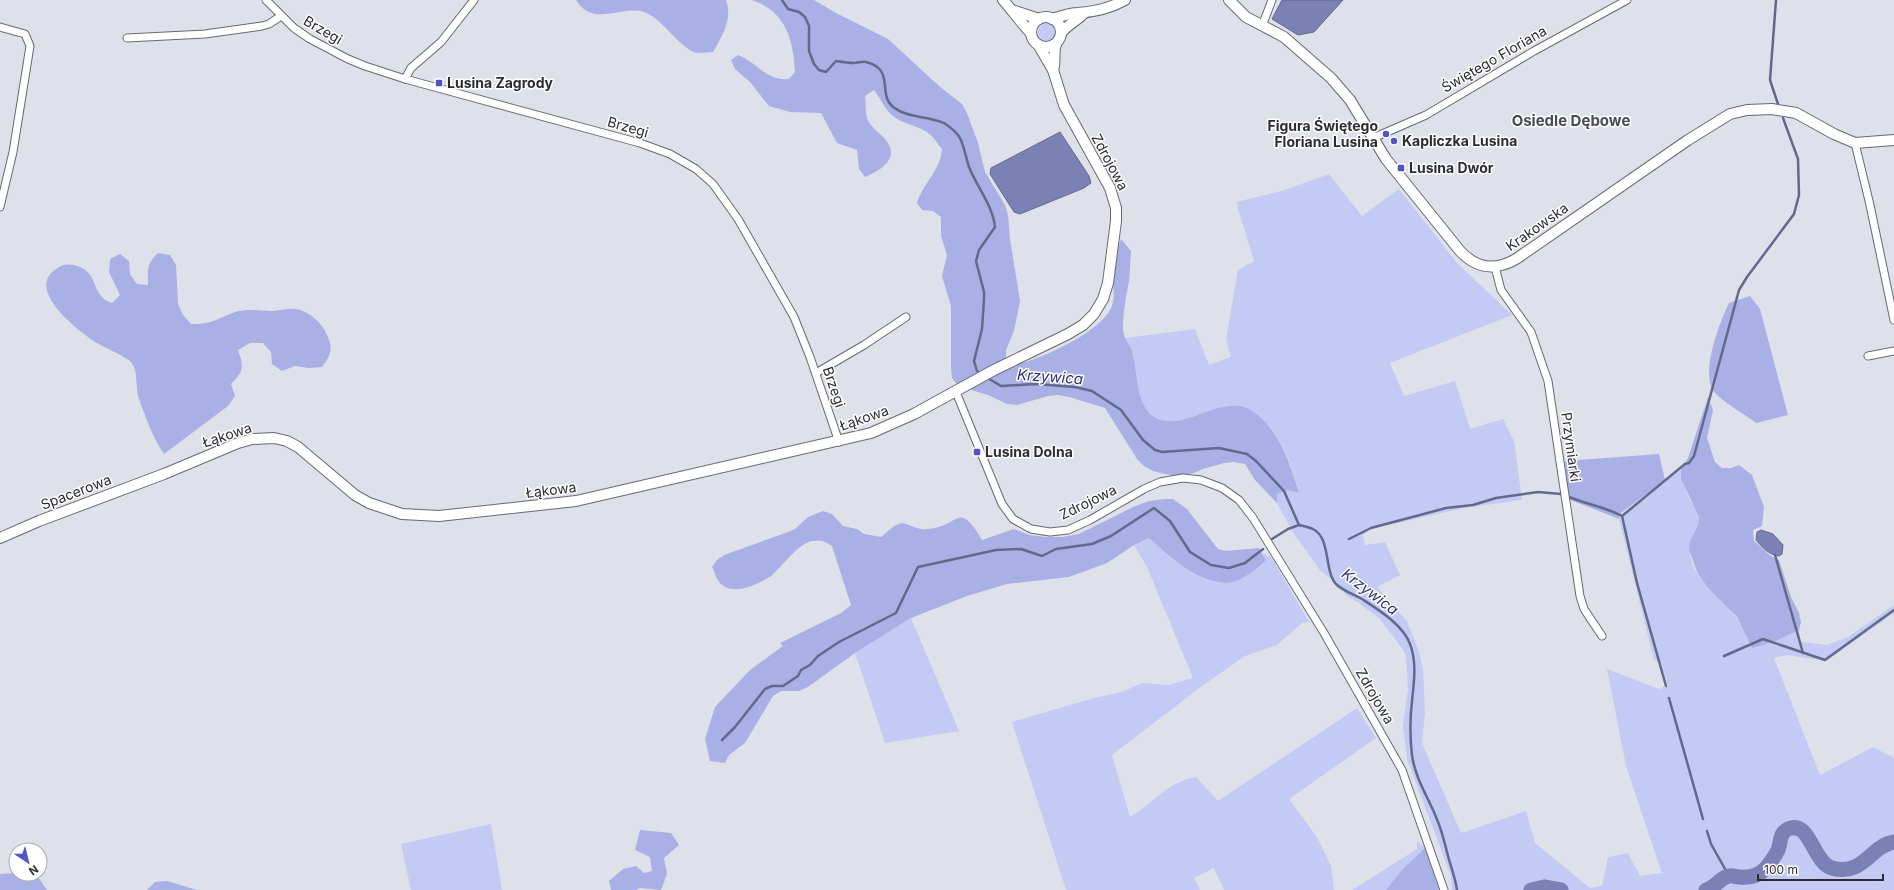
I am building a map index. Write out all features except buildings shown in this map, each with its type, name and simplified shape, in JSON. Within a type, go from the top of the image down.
[{"type":"street","name":"Brzegi","points":[[266,0],[294,28],[310,39],[348,59],[405,79],[640,143],[670,154],[696,169],[713,184],[734,213],[768,269],[794,317],[816,373],[840,442]]},
{"type":"street","points":[[405,79],[411,68],[441,42],[474,0]]},
{"type":"street","points":[[1003,0],[1012,10],[1015,17],[1031,33],[1033,40],[1039,46],[1048,48],[1056,44],[1066,26],[1084,13]]},
{"type":"street","points":[[1052,19],[1112,7],[1125,0]]},
{"type":"street","name":"Krakowska","points":[[1229,0],[1246,17],[1284,37],[1331,78],[1350,100],[1395,171],[1460,251],[1476,264],[1488,267],[1506,265],[1516,259],[1694,136],[1730,114],[1760,108],[1796,113],[1834,134],[1855,143],[1894,140]]},
{"type":"street","points":[[1262,26],[1272,0]]},
{"type":"street","name":"Świętego Floriana","points":[[1373,138],[1426,115],[1534,50],[1627,0]]},
{"type":"street","points":[[1012,10],[1039,19],[1048,17],[1059,24],[1061,33]]},
{"type":"street","points":[[128,38],[205,34],[262,26],[269,24],[281,16]]},
{"type":"street","points":[[1031,33],[1033,25],[1039,19]]},
{"type":"street","points":[[0,207],[13,152],[30,46],[25,34],[17,31],[2,29]]},
{"type":"street","name":"Zdrojowa","points":[[1053,70],[1055,64],[1054,51],[1056,44]]},
{"type":"street","name":"Zdrojowa","points":[[1039,46],[1053,70],[1064,105],[1104,176],[1114,198],[1116,221],[1108,283],[1103,299],[1097,309],[1083,325],[994,370],[956,392],[1002,504],[1013,519],[1031,529],[1050,532],[1068,530],[1090,520],[1160,482],[1183,478],[1202,480],[1222,488],[1239,500],[1253,518],[1324,633],[1402,770],[1444,890]]},
{"type":"street","points":[[1855,143],[1870,205],[1894,320]]},
{"type":"street","name":"Przymiarki","points":[[1496,267],[1501,290],[1531,332],[1548,381],[1580,596],[1584,609],[1602,636]]},
{"type":"street","points":[[816,373],[864,345],[906,317]]},
{"type":"street","points":[[1868,356],[1894,351]]},
{"type":"street","name":"Łąkowa","points":[[164,474],[238,443],[252,439],[274,438],[287,441],[298,447],[311,456],[351,491],[370,503],[402,514],[439,516],[509,510],[584,500],[840,442],[884,428],[956,392]]},
{"type":"street","name":"Spacerowa","points":[[0,538],[92,500],[164,474]]},
{"type":"shaded area","points":[[576,0],[726,0],[728,14],[726,27],[713,52],[698,53],[685,47],[651,15],[644,12],[635,11],[608,14],[591,13],[583,8]]},
{"type":"shaded area","points":[[752,0],[814,0],[836,13],[888,39],[939,86],[962,104],[967,113],[978,143],[985,172],[1005,205],[1008,215],[1010,239],[1020,301],[1014,331],[1006,350],[1006,360],[1014,365],[1054,351],[1083,335],[1106,316],[1113,303],[1114,268],[1121,239],[1131,251],[1123,332],[1132,351],[1137,383],[1143,404],[1156,418],[1167,421],[1186,419],[1222,407],[1241,406],[1253,411],[1274,433],[1288,461],[1299,493],[1288,490],[1277,494],[1277,503],[1255,480],[1245,464],[1234,462],[1224,463],[1194,473],[1174,476],[1153,471],[1144,466],[1137,459],[1105,408],[1058,395],[1048,396],[1017,405],[1007,404],[988,395],[958,386],[952,378],[951,306],[942,276],[947,255],[941,236],[941,217],[933,211],[922,210],[917,203],[923,189],[939,163],[942,149],[927,132],[893,116],[887,110],[874,90],[865,96],[867,118],[872,127],[885,139],[891,152],[890,157],[883,167],[865,177],[859,169],[857,150],[837,143],[821,113],[790,112],[769,106],[750,82],[735,69],[731,60],[738,55],[774,77],[789,79],[795,72],[794,60],[786,28],[780,19],[764,5]]},
{"type":"shaded area","points":[[1282,0],[1343,0],[1314,32],[1298,35],[1272,19]]},
{"type":"shaded area","points":[[1047,23],[1053,26],[1056,32],[1053,38],[1047,41],[1041,38],[1038,32],[1041,26]]},
{"type":"shaded area","points":[[1060,132],[1089,176],[1091,183],[1084,188],[1020,214],[1014,212],[990,174],[991,168]]},
{"type":"shaded area","points":[[1329,174],[1362,216],[1399,189],[1457,263],[1512,315],[1390,363],[1404,396],[1455,381],[1470,429],[1503,419],[1514,441],[1522,500],[1464,508],[1370,529],[1363,535],[1365,545],[1385,542],[1400,575],[1377,587],[1407,621],[1419,652],[1423,669],[1425,712],[1422,743],[1461,833],[1526,811],[1535,843],[1590,888],[1602,886],[1608,857],[1628,853],[1640,876],[1662,873],[1626,766],[1607,669],[1659,689],[1668,686],[1661,663],[1654,660],[1619,519],[1681,470],[1686,491],[1699,516],[1698,525],[1691,540],[1689,550],[1692,564],[1703,582],[1738,621],[1744,630],[1748,641],[1776,641],[1799,630],[1801,642],[1827,645],[1848,637],[1894,605],[1894,613],[1826,661],[1787,655],[1774,658],[1820,775],[1873,747],[1894,758],[1894,890],[1452,890],[1451,876],[1407,759],[1403,726],[1408,689],[1406,657],[1404,651],[1380,619],[1347,596],[1340,586],[1320,570],[1294,534],[1277,503],[1277,494],[1288,490],[1299,493],[1285,452],[1275,434],[1268,426],[1252,411],[1243,406],[1219,408],[1180,420],[1168,421],[1157,419],[1143,406],[1137,384],[1133,355],[1126,338],[1195,329],[1209,365],[1231,357],[1226,339],[1238,270],[1254,261],[1236,202],[1282,191]]},
{"type":"shaded area","points":[[158,253],[170,255],[176,265],[178,304],[183,315],[191,324],[214,321],[240,311],[296,309],[309,314],[323,327],[328,337],[331,349],[322,367],[309,368],[295,366],[282,371],[272,364],[271,352],[263,343],[250,343],[238,350],[242,368],[241,372],[231,384],[235,396],[228,406],[164,454],[153,435],[139,399],[136,374],[133,365],[126,358],[95,342],[76,328],[56,308],[49,297],[46,286],[49,276],[59,267],[70,264],[86,271],[92,278],[102,297],[112,303],[120,295],[109,272],[110,259],[120,254],[129,261],[130,274],[137,284],[148,285],[148,271],[150,264]]},
{"type":"shaded area","points":[[1750,296],[1760,309],[1788,415],[1756,423],[1716,394],[1711,386],[1709,375],[1712,349],[1729,303]]},
{"type":"shaded area","points":[[1708,397],[1713,410],[1707,438],[1715,462],[1722,468],[1731,468],[1739,465],[1752,475],[1764,507],[1762,526],[1753,530],[1754,541],[1771,556],[1779,560],[1801,622],[1799,630],[1776,641],[1752,648],[1737,617],[1708,588],[1698,574],[1689,550],[1690,541],[1698,525],[1699,517],[1681,479],[1681,470],[1688,458]]},
{"type":"shaded area","points":[[1659,454],[1665,480],[1621,513],[1619,519],[1568,499],[1565,461]]},
{"type":"shaded area","points":[[1173,499],[1187,509],[1218,549],[1226,551],[1259,548],[1266,560],[1253,571],[1237,581],[1226,583],[1215,581],[1204,578],[1184,567],[1149,538],[1134,545],[1107,563],[1069,577],[1007,584],[967,596],[911,618],[855,653],[808,687],[799,691],[781,691],[773,696],[745,743],[729,755],[725,763],[710,761],[705,739],[715,707],[750,670],[783,646],[780,643],[841,613],[851,605],[832,546],[823,541],[806,543],[791,555],[771,576],[746,588],[731,589],[725,587],[717,580],[712,567],[717,560],[724,555],[795,529],[808,517],[823,511],[832,514],[843,526],[857,529],[864,534],[881,537],[894,526],[902,523],[927,529],[937,527],[957,518],[962,518],[968,520],[982,540],[1014,529],[1029,535],[1046,537],[1062,537],[1079,534],[1133,507],[1149,501]]},
{"type":"shaded area","points":[[1761,530],[1773,534],[1783,545],[1782,554],[1779,556],[1772,554],[1758,543],[1756,540],[1757,532]]},
{"type":"shaded area","points":[[1149,538],[1174,560],[1194,573],[1204,578],[1226,583],[1237,581],[1253,571],[1266,560],[1262,553],[1271,557],[1309,622],[1302,623],[1277,645],[1245,656],[1202,686],[1112,755],[1130,817],[1168,788],[1185,780],[1196,777],[1218,801],[1357,708],[1376,738],[1289,799],[1317,837],[1331,866],[1334,890],[1224,890],[1214,868],[1194,878],[1200,890],[1066,890],[1012,722],[1094,698],[1122,692],[1142,683],[1168,685],[1193,678],[1147,567],[1134,545]]},
{"type":"shaded area","points":[[911,618],[959,731],[885,743],[855,653]]},
{"type":"shaded area","points":[[491,824],[502,890],[411,890],[401,844]]},
{"type":"shaded area","points":[[640,830],[671,833],[679,845],[664,858],[667,874],[661,890],[640,888],[636,890],[611,890],[609,881],[623,869],[636,866],[644,873],[652,871],[650,857],[635,850]]},
{"type":"shaded area","points":[[1417,841],[1425,848],[1402,871],[1386,890],[1352,890],[1417,849]]},
{"type":"shaded area","points":[[1425,848],[1439,890],[1386,890],[1401,871]]},
{"type":"shaded area","points":[[0,874],[8,874],[8,882],[42,882],[47,890],[0,890]]},
{"type":"shaded area","points":[[167,881],[197,890],[147,890],[155,882]]},
{"type":"waterway","name":"Krzywica","points":[[782,0],[788,9],[799,12],[805,17],[809,26],[809,51],[814,64],[819,70],[826,72],[836,61],[852,63],[865,62],[875,65],[883,76],[886,95],[892,106],[910,115],[944,123],[955,131],[960,138],[969,167],[988,204],[994,219],[995,227],[979,250],[976,261],[984,292],[984,299],[982,329],[974,361],[977,371],[982,374]]},
{"type":"waterway","points":[[1776,0],[1770,80],[1778,104]]},
{"type":"waterway","points":[[1622,516],[1685,464],[1689,463],[1694,456],[1739,290],[1794,214],[1799,195],[1798,159],[1783,118]]},
{"type":"waterway","name":"Krzywica","points":[[986,377],[1001,386],[1036,384],[1075,387],[1092,391],[1121,410],[1143,440],[1155,450],[1162,452],[1219,448],[1247,454],[1256,461],[1284,491],[1299,525]]},
{"type":"waterway","points":[[1349,539],[1371,528],[1446,508],[1473,505],[1496,498],[1538,492],[1561,494]]},
{"type":"waterway","points":[[1569,497],[1609,510],[1622,516],[1637,583],[1666,686]]},
{"type":"waterway","points":[[722,740],[735,727],[765,689],[772,686],[783,686],[798,676],[801,670],[810,665],[818,656],[839,642],[896,613],[918,567],[996,550],[1021,549],[1042,556],[1056,549],[1092,544],[1111,536],[1154,508],[1170,521],[1190,552],[1211,565],[1229,568],[1245,563],[1263,549]]},
{"type":"waterway","name":"Krzywica","points":[[1299,525],[1311,528],[1319,533],[1325,547],[1332,578],[1336,584],[1390,618],[1407,637],[1414,658],[1410,728],[1412,755],[1416,772],[1439,825],[1457,890]]},
{"type":"waterway","points":[[1272,539],[1288,529],[1299,525]]},
{"type":"waterway","points":[[1775,555],[1803,653]]},
{"type":"waterway","points":[[1724,656],[1763,639],[1825,660],[1894,610]]},
{"type":"waterway","points":[[1669,698],[1703,819]]},
{"type":"waterway","points":[[1706,890],[1726,877],[1750,877],[1763,871],[1778,850],[1783,833],[1788,829],[1795,828],[1801,830],[1807,836],[1820,858],[1826,864],[1832,868],[1843,870],[1859,865],[1879,849],[1894,842]]},
{"type":"waterway","points":[[1707,831],[1711,844],[1729,876]]},
{"type":"waterway","points":[[1531,890],[1544,887],[1561,890]]},
{"type":"place","name":"Lusina Zagrody","points":[[439,83]]},
{"type":"place","name":"Figura Świętego Floriana Lusina","points":[[1386,134]]},
{"type":"place","name":"Kapliczka Lusina","points":[[1394,141]]},
{"type":"place","name":"Lusina Dwór","points":[[1401,168]]},
{"type":"place","name":"Lusina Dolna","points":[[977,452]]},
{"type":"district","name":"Osiedle Dębowe","points":[[1571,121]]}]
